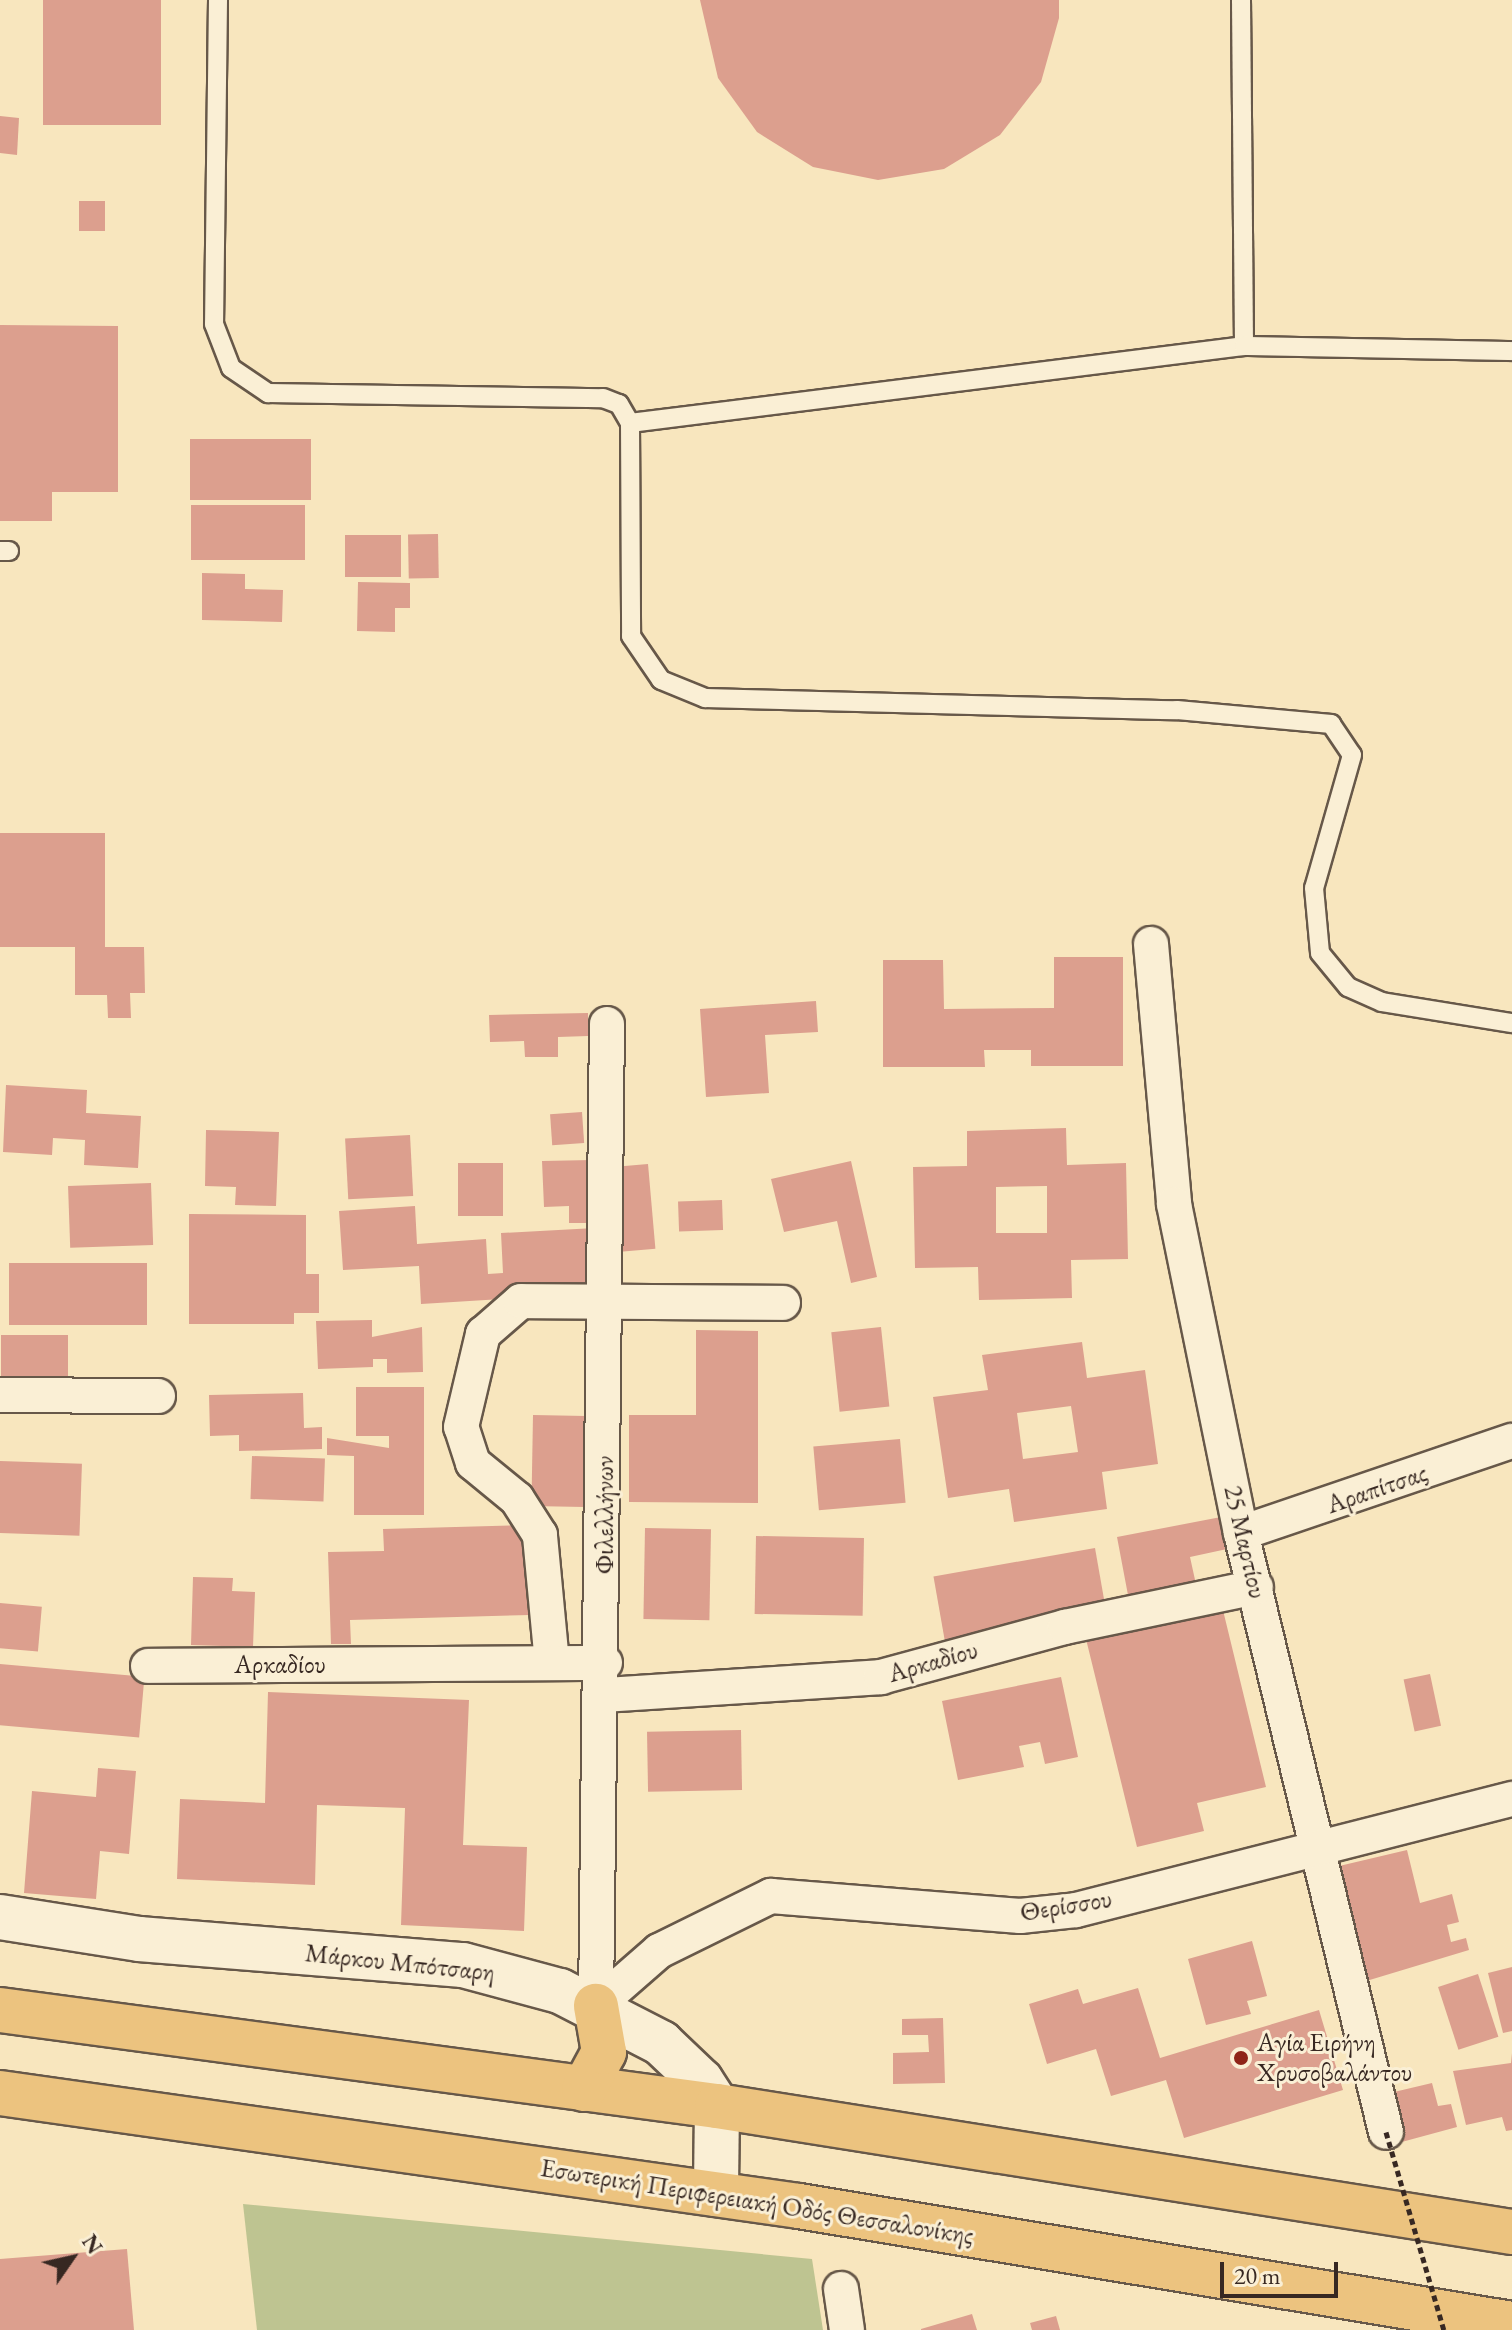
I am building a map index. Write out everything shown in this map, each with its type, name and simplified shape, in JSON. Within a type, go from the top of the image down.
[{"type":"highway","points":[[584,2089],[604,2052],[596,2006]]},
{"type":"highway","points":[[0,2010],[717,2106],[1512,2232]]},
{"type":"highway","name":"Εσωτερική Περιφερειακή Οδός Θεσσαλονίκης","points":[[0,2093],[716,2194],[1512,2324]]},
{"type":"main road","name":"Μάρκου Μπότσαρη","points":[[0,1917],[139,1939],[463,1965],[596,2006],[684,2061],[717,2106]]},
{"type":"main road","points":[[716,2194],[717,2106]]},
{"type":"street","name":"25 Μαρτίου","points":[[1151,944],[1174,1204],[1241,1533],[1256,1587],[1313,1844],[1386,2132]]},
{"type":"street","name":"Φιλελλήνων","points":[[596,2006],[604,1679],[607,1024]]},
{"type":"street","points":[[552,1663],[540,1535],[517,1499],[473,1463],[461,1427],[483,1334],[499,1314],[521,1301],[605,1298],[783,1303]]},
{"type":"street","points":[[0,1395],[158,1396]]},
{"type":"street","name":"Αραπίτσας","points":[[1241,1533],[1512,1441]]},
{"type":"street","name":"Αρκαδίου","points":[[148,1666],[552,1663],[604,1679],[881,1677],[1065,1627],[1256,1587]]},
{"type":"street","name":"Θερίσσου","points":[[596,2006],[659,1951],[771,1896],[1020,1916],[1076,1910],[1313,1844],[1512,1799]]},
{"type":"street","points":[[841,2289],[847,2330]]},
{"type":"lane","points":[[218,0],[214,324],[231,368],[268,393],[603,398],[619,404],[630,423],[631,636],[661,680],[705,698],[1177,710],[1331,724],[1352,755],[1314,888],[1320,953],[1348,987],[1382,1002],[1512,1023]]},
{"type":"lane","points":[[1241,0],[1244,346]]},
{"type":"lane","points":[[630,423],[1244,346],[1512,351]]},
{"type":"path","points":[[1386,2132],[1444,2330]]},
{"type":"green space","points":[[243,2204],[812,2259],[823,2330],[257,2330]]},
{"type":"building","points":[[43,0],[161,0],[161,125],[43,125]]},
{"type":"building","points":[[700,0],[1059,0],[1059,18],[1041,82],[1000,135],[944,169],[878,180],[813,167],[757,132],[718,78]]},
{"type":"building","points":[[0,116],[19,118],[17,155],[0,153]]},
{"type":"building","points":[[79,201],[105,201],[105,231],[79,231]]},
{"type":"building","points":[[0,325],[118,326],[118,492],[52,492],[52,521],[0,521]]},
{"type":"building","points":[[190,439],[311,439],[311,500],[190,500]]},
{"type":"building","points":[[191,505],[305,505],[305,560],[191,560]]},
{"type":"building","points":[[438,534],[439,578],[409,579],[408,535]]},
{"type":"building","points":[[345,535],[401,535],[401,577],[345,577]]},
{"type":"building","points":[[202,573],[245,574],[245,589],[283,590],[282,622],[202,620]]},
{"type":"building","points":[[358,582],[410,583],[410,608],[395,608],[395,632],[357,631]]},
{"type":"building","points":[[0,833],[105,833],[105,947],[144,947],[145,993],[130,993],[131,1018],[108,1018],[107,995],[75,995],[75,947],[0,947]]},
{"type":"building","points":[[1054,957],[1123,957],[1123,1066],[1031,1066],[1031,1050],[984,1050],[985,1067],[883,1067],[883,960],[943,960],[944,1009],[1054,1008]]},
{"type":"building","points":[[816,1001],[818,1032],[765,1035],[769,1093],[706,1097],[700,1009]]},
{"type":"building","points":[[588,1013],[588,1036],[558,1037],[558,1057],[525,1057],[524,1041],[490,1042],[489,1015]]},
{"type":"building","points":[[6,1085],[87,1090],[86,1113],[141,1116],[138,1168],[84,1165],[85,1140],[53,1138],[52,1155],[3,1152]]},
{"type":"building","points":[[582,1112],[584,1143],[552,1145],[550,1114]]},
{"type":"building","points":[[1066,1128],[1067,1165],[1126,1163],[1128,1259],[1071,1260],[1072,1298],[979,1300],[978,1267],[915,1268],[913,1167],[967,1166],[967,1131]],"holes":[[[1047,1186],[1047,1233],[996,1233],[996,1187]]]},
{"type":"building","points":[[206,1130],[279,1132],[276,1206],[235,1205],[236,1187],[205,1186]]},
{"type":"building","points":[[410,1135],[413,1196],[348,1199],[345,1138]]},
{"type":"building","points":[[592,1160],[594,1223],[569,1223],[569,1206],[544,1207],[542,1161]]},
{"type":"building","points":[[851,1161],[877,1277],[851,1283],[837,1221],[784,1232],[771,1179]]},
{"type":"building","points":[[458,1163],[503,1163],[503,1216],[458,1216]]},
{"type":"building","points":[[648,1164],[655,1249],[618,1252],[610,1167]]},
{"type":"building","points":[[151,1183],[153,1245],[70,1248],[68,1186]]},
{"type":"building","points":[[722,1200],[723,1230],[679,1232],[678,1202]]},
{"type":"building","points":[[415,1206],[417,1244],[486,1239],[488,1274],[503,1273],[501,1233],[595,1228],[598,1293],[421,1304],[419,1266],[343,1270],[339,1211]]},
{"type":"building","points":[[189,1214],[306,1215],[306,1274],[319,1274],[319,1313],[294,1313],[294,1324],[189,1324]]},
{"type":"building","points":[[9,1263],[147,1263],[147,1325],[9,1325]]},
{"type":"building","points":[[372,1320],[372,1337],[422,1327],[423,1372],[387,1373],[387,1359],[373,1359],[373,1367],[318,1369],[316,1321]]},
{"type":"building","points":[[881,1327],[889,1407],[840,1412],[831,1332]]},
{"type":"building","points":[[696,1330],[758,1331],[758,1503],[629,1502],[629,1415],[696,1415]]},
{"type":"building","points":[[1,1335],[68,1335],[68,1384],[1,1384]]},
{"type":"building","points":[[1082,1342],[1087,1378],[1145,1370],[1158,1464],[1102,1472],[1107,1509],[1014,1522],[1009,1489],[948,1498],[933,1397],[988,1390],[982,1355]],"holes":[[[1071,1406],[1078,1452],[1023,1459],[1017,1413]]]},
{"type":"building","points":[[356,1387],[424,1387],[424,1515],[354,1515],[354,1456],[327,1455],[327,1438],[389,1448],[389,1436],[356,1436]]},
{"type":"building","points":[[303,1393],[304,1428],[322,1427],[322,1449],[239,1451],[239,1435],[210,1436],[209,1395]]},
{"type":"building","points":[[533,1415],[599,1416],[597,1507],[531,1506]]},
{"type":"building","points":[[900,1439],[906,1503],[819,1510],[813,1447]]},
{"type":"building","points":[[252,1456],[325,1459],[323,1502],[250,1499]]},
{"type":"building","points":[[0,1461],[82,1464],[79,1536],[0,1533]]},
{"type":"building","points":[[1221,1517],[1227,1549],[1190,1557],[1199,1598],[1131,1611],[1117,1537]]},
{"type":"building","points":[[527,1525],[530,1615],[350,1620],[351,1644],[331,1644],[328,1552],[384,1551],[383,1529]]},
{"type":"building","points":[[645,1528],[711,1529],[709,1620],[643,1619]]},
{"type":"building","points":[[756,1536],[864,1538],[863,1616],[755,1614]]},
{"type":"building","points":[[1095,1548],[1107,1615],[945,1643],[933,1576]]},
{"type":"building","points":[[193,1577],[233,1578],[232,1591],[255,1592],[253,1647],[191,1645]]},
{"type":"building","points":[[1221,1602],[1266,1787],[1197,1803],[1204,1831],[1137,1847],[1085,1635]]},
{"type":"building","points":[[0,1603],[42,1607],[38,1651],[0,1648]]},
{"type":"building","points":[[0,1664],[144,1677],[139,1737],[0,1725]]},
{"type":"building","points":[[1430,1674],[1441,1726],[1415,1731],[1404,1680]]},
{"type":"building","points":[[1061,1677],[1078,1757],[1045,1764],[1040,1742],[1019,1746],[1024,1767],[958,1780],[942,1701]]},
{"type":"building","points":[[268,1692],[469,1700],[463,1845],[527,1847],[524,1931],[401,1925],[405,1808],[317,1805],[315,1885],[177,1879],[180,1799],[265,1803]]},
{"type":"building","points":[[741,1730],[742,1790],[648,1792],[647,1732]]},
{"type":"building","points":[[98,1768],[136,1771],[129,1854],[100,1851],[96,1899],[24,1893],[32,1791],[96,1797]]},
{"type":"building","points":[[1407,1850],[1420,1903],[1452,1894],[1459,1922],[1447,1925],[1451,1942],[1466,1938],[1469,1950],[1363,1982],[1335,1867]]},
{"type":"building","points":[[1252,1941],[1267,1996],[1247,2001],[1251,2014],[1206,2025],[1188,1959]]},
{"type":"building","points":[[1512,1967],[1512,2031],[1503,2033],[1488,1973]]},
{"type":"building","points":[[1478,1974],[1498,2037],[1458,2050],[1438,1987]]},
{"type":"building","points":[[1138,1988],[1160,2058],[1319,2010],[1343,2090],[1184,2138],[1166,2080],[1111,2096],[1096,2049],[1047,2064],[1029,2004],[1078,1989],[1083,2004]]},
{"type":"building","points":[[943,2018],[945,2083],[893,2084],[893,2053],[929,2052],[928,2035],[902,2035],[902,2019]]},
{"type":"building","points":[[1512,2053],[1512,2130],[1506,2131],[1502,2117],[1466,2125],[1453,2071],[1511,2063]]},
{"type":"building","points":[[1432,2083],[1438,2106],[1451,2104],[1457,2127],[1398,2143],[1394,2092]]},
{"type":"building","points":[[127,2249],[134,2330],[0,2330],[0,2259]]},
{"type":"building","points":[[972,2314],[977,2330],[921,2330],[921,2329]]},
{"type":"building","points":[[1056,2316],[1060,2330],[1032,2330],[1030,2323]]},
{"type":"place","name":"Αγία Ειρήνη Χρυσοβαλάντου","points":[[1241,2058]]}]
